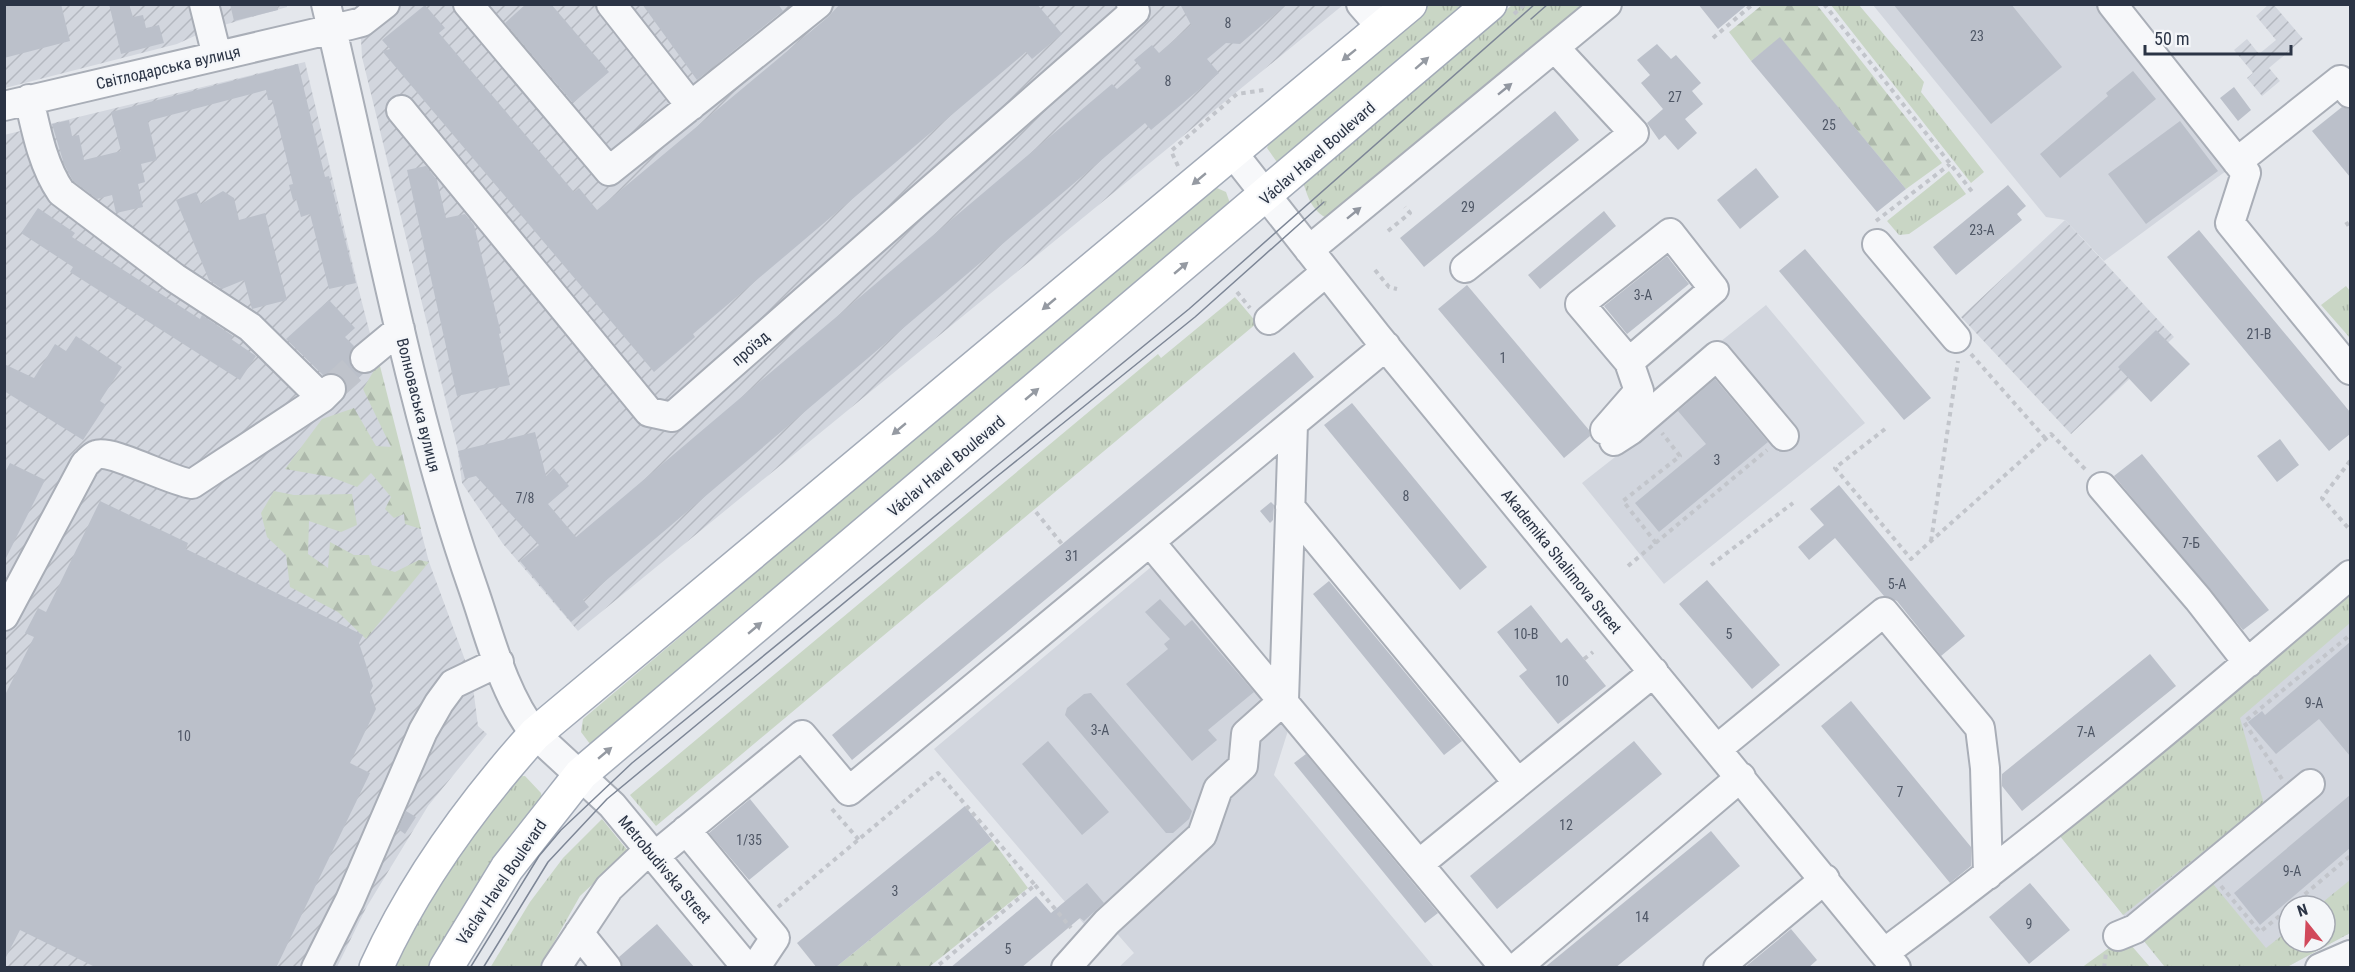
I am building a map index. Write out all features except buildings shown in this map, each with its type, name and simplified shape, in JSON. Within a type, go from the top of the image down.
[{"type":"main road","points":[[376,968],[387,943],[446,843],[502,771],[535,734],[1410,4]]},
{"type":"main road","name":"Václav Havel Boulevard","points":[[446,968],[507,868],[581,774],[1266,197],[1490,4]]},
{"type":"street","points":[[204,4],[217,56]]},
{"type":"street","name":"Світлодарська вулиця","points":[[17,103],[217,56],[329,17],[362,22],[385,4]]},
{"type":"street","points":[[468,4],[609,171],[691,106],[806,8]]},
{"type":"street","points":[[612,4],[691,106]]},
{"type":"street","name":"проїзд","points":[[401,110],[649,412],[672,417],[1135,11],[1131,4]]},
{"type":"street","points":[[1361,4],[1382,28]]},
{"type":"street","points":[[1309,250],[1607,4]]},
{"type":"street","points":[[2112,4],[2246,173],[2230,223],[2350,370]]},
{"type":"street","name":"Волноваська вулиця","points":[[329,17],[400,329],[447,514],[499,662],[525,721],[535,734],[581,774]]},
{"type":"street","points":[[1465,268],[1634,133],[1556,48]]},
{"type":"street","points":[[2237,162],[2340,80],[2350,93]]},
{"type":"street","points":[[4,616],[85,464],[96,455],[110,455],[179,483],[192,484],[326,394],[250,327],[175,278],[62,192],[53,180],[35,128],[17,103]]},
{"type":"street","name":"Akademika Shalimova Street","points":[[1232,152],[1386,346],[1825,879],[1891,963]]},
{"type":"street","points":[[1629,362],[1714,289],[1670,233],[1580,304],[1629,362],[1639,391],[1610,436],[1648,415],[1717,356],[1784,436]]},
{"type":"street","points":[[1876,233],[1958,340]]},
{"type":"street","points":[[1269,321],[1326,272]]},
{"type":"street","points":[[365,358],[400,329]]},
{"type":"street","points":[[556,968],[609,888],[652,853],[686,830],[802,735],[849,791],[1386,346]]},
{"type":"street","points":[[1066,968],[1107,922],[1202,835],[1218,789],[1243,766],[1246,734],[1284,700],[1293,424]]},
{"type":"street","points":[[2102,487],[2198,599],[2248,663]]},
{"type":"street","points":[[1290,507],[1518,783]]},
{"type":"street","points":[[1150,542],[1505,968]]},
{"type":"street","points":[[1891,963],[1988,875],[2248,663],[2350,575]]},
{"type":"street","points":[[1717,749],[1884,612],[1980,728],[1985,768],[1988,875]]},
{"type":"street","points":[[316,968],[350,900],[423,731],[439,703],[453,684],[499,662]]},
{"type":"street","points":[[1419,864],[1654,672]]},
{"type":"street","name":"Metrobudivska Street","points":[[581,774],[607,799],[747,968]]},
{"type":"street","points":[[1516,968],[1741,777]]},
{"type":"street","points":[[2118,936],[2135,929],[2302,790]]},
{"type":"street","points":[[686,830],[776,938],[755,968]]},
{"type":"street","points":[[1718,968],[1825,879]]},
{"type":"street","points":[[579,933],[607,968]]},
{"type":"path","points":[[1713,38],[1753,4]]},
{"type":"path","points":[[1824,4],[1974,194]]},
{"type":"path","points":[[1179,169],[1171,151],[1237,94],[1264,90]]},
{"type":"path","points":[[1876,233],[1950,164]]},
{"type":"path","points":[[1388,231],[1410,213],[1405,207]]},
{"type":"path","points":[[2346,222],[2350,228]]},
{"type":"path","points":[[1375,270],[1389,287],[1396,289]]},
{"type":"path","points":[[1958,340],[2046,439]]},
{"type":"path","points":[[1931,541],[1958,340]]},
{"type":"path","points":[[1648,415],[1680,456],[1623,501],[1656,543]]},
{"type":"path","points":[[1885,429],[1835,468],[1911,559],[2052,434],[2102,487]]},
{"type":"path","points":[[1628,566],[1784,436]]},
{"type":"path","points":[[2350,461],[2322,498],[2350,530]]},
{"type":"path","points":[[1711,565],[1793,502]]},
{"type":"path","points":[[1036,512],[1062,544]]},
{"type":"path","points":[[2302,790],[2244,722],[2350,635]]},
{"type":"path","points":[[1584,659],[1593,652]]},
{"type":"path","points":[[761,921],[938,773],[1086,945]]},
{"type":"path","points":[[2305,894],[2350,856]]},
{"type":"path","points":[[2207,869],[2260,932],[2277,918]]},
{"type":"path","points":[[935,968],[1035,885]]},
{"type":"shaded area","points":[[287,4],[287,7],[210,29],[177,44],[5,88],[4,5]]},
{"type":"shaded area","points":[[2269,4],[2274,5],[2303,39],[2269,68],[2280,81],[2262,96],[2247,78],[2253,73],[2234,50],[2247,39],[2259,54],[2276,40],[2256,16]]},
{"type":"shaded area","points":[[359,5],[1343,5],[578,631],[503,544],[462,483],[458,451],[362,57]]},
{"type":"shaded area","points":[[1873,5],[2098,5],[2226,171],[2104,261],[2065,220],[2046,217]]},
{"type":"shaded area","points":[[305,62],[358,287],[429,562],[472,679],[478,726],[487,734],[428,806],[366,908],[337,967],[5,967],[4,135]]},
{"type":"shaded area","points":[[2065,220],[2174,337],[2071,434],[1961,317]]},
{"type":"shaded area","points":[[1766,305],[1865,423],[1664,584],[1582,483],[1638,439],[1623,420]]},
{"type":"shaded area","points":[[1157,562],[1292,718],[1274,775],[1434,967],[1119,967],[1134,953],[1098,912],[1084,924],[934,749]]},
{"type":"shaded area","points":[[2350,587],[2350,933],[2337,940],[2337,894],[2277,894],[2277,954],[2311,954],[2287,967],[2165,967],[2056,831]]},
{"type":"green space","points":[[1428,5],[1477,5],[1279,165],[1267,148],[1271,139]]},
{"type":"green space","points":[[1512,5],[1595,5],[1335,222],[1317,211],[1307,195],[1303,181]]},
{"type":"green space","points":[[1762,5],[1817,5],[1942,163],[1906,189],[1780,38],[1751,61],[1729,32]]},
{"type":"green space","points":[[1831,5],[1859,5],[1924,82],[1921,92],[1984,172],[1971,183]]},
{"type":"green space","points":[[1949,171],[1966,194],[1909,234],[1899,235],[1887,221]]},
{"type":"green space","points":[[1217,188],[1226,192],[1231,206],[593,748],[581,732],[583,719],[1207,191]]},
{"type":"green space","points":[[2346,286],[2350,291],[2350,338],[2321,305]]},
{"type":"green space","points":[[1235,297],[1257,323],[656,826],[630,795],[1158,354],[1161,358]]},
{"type":"green space","points":[[379,362],[421,529],[405,524],[404,514],[394,518],[385,509],[391,497],[371,473],[357,487],[331,477],[285,469],[322,419],[354,408],[376,446],[391,447],[363,389]]},
{"type":"green space","points":[[274,491],[294,495],[352,494],[357,525],[341,532],[309,521],[308,554],[328,568],[330,542],[354,555],[369,555],[372,565],[395,572],[419,560],[429,562],[366,639],[338,612],[290,587],[286,555],[267,537],[261,513]]},
{"type":"green space","points":[[2350,587],[2350,623],[2240,718],[2264,804],[2123,915],[2056,831]]},
{"type":"green space","points":[[525,776],[541,793],[543,805],[436,967],[391,968],[457,848],[510,777]]},
{"type":"green space","points":[[602,819],[628,851],[580,896],[540,967],[490,968],[530,902],[563,858]]},
{"type":"green space","points":[[992,840],[1028,888],[929,967],[835,968]]},
{"type":"green space","points":[[2209,879],[2266,948],[2277,939],[2277,954],[2311,954],[2287,967],[2165,967],[2139,935]]},
{"type":"green space","points":[[2350,880],[2350,933],[2337,940],[2337,894],[2333,894]]},
{"type":"green space","points":[[2124,937],[2150,967],[2081,968]]},
{"type":"tunnel","points":[[331,389],[365,358]]},
{"type":"tram line","points":[[470,968],[539,856],[561,830],[632,763],[1189,309],[1535,4]]},
{"type":"tram line","points":[[1531,19],[1548,4]]},
{"type":"tram line","points":[[483,968],[548,862],[607,799],[995,478],[1195,317],[1324,202]]}]
